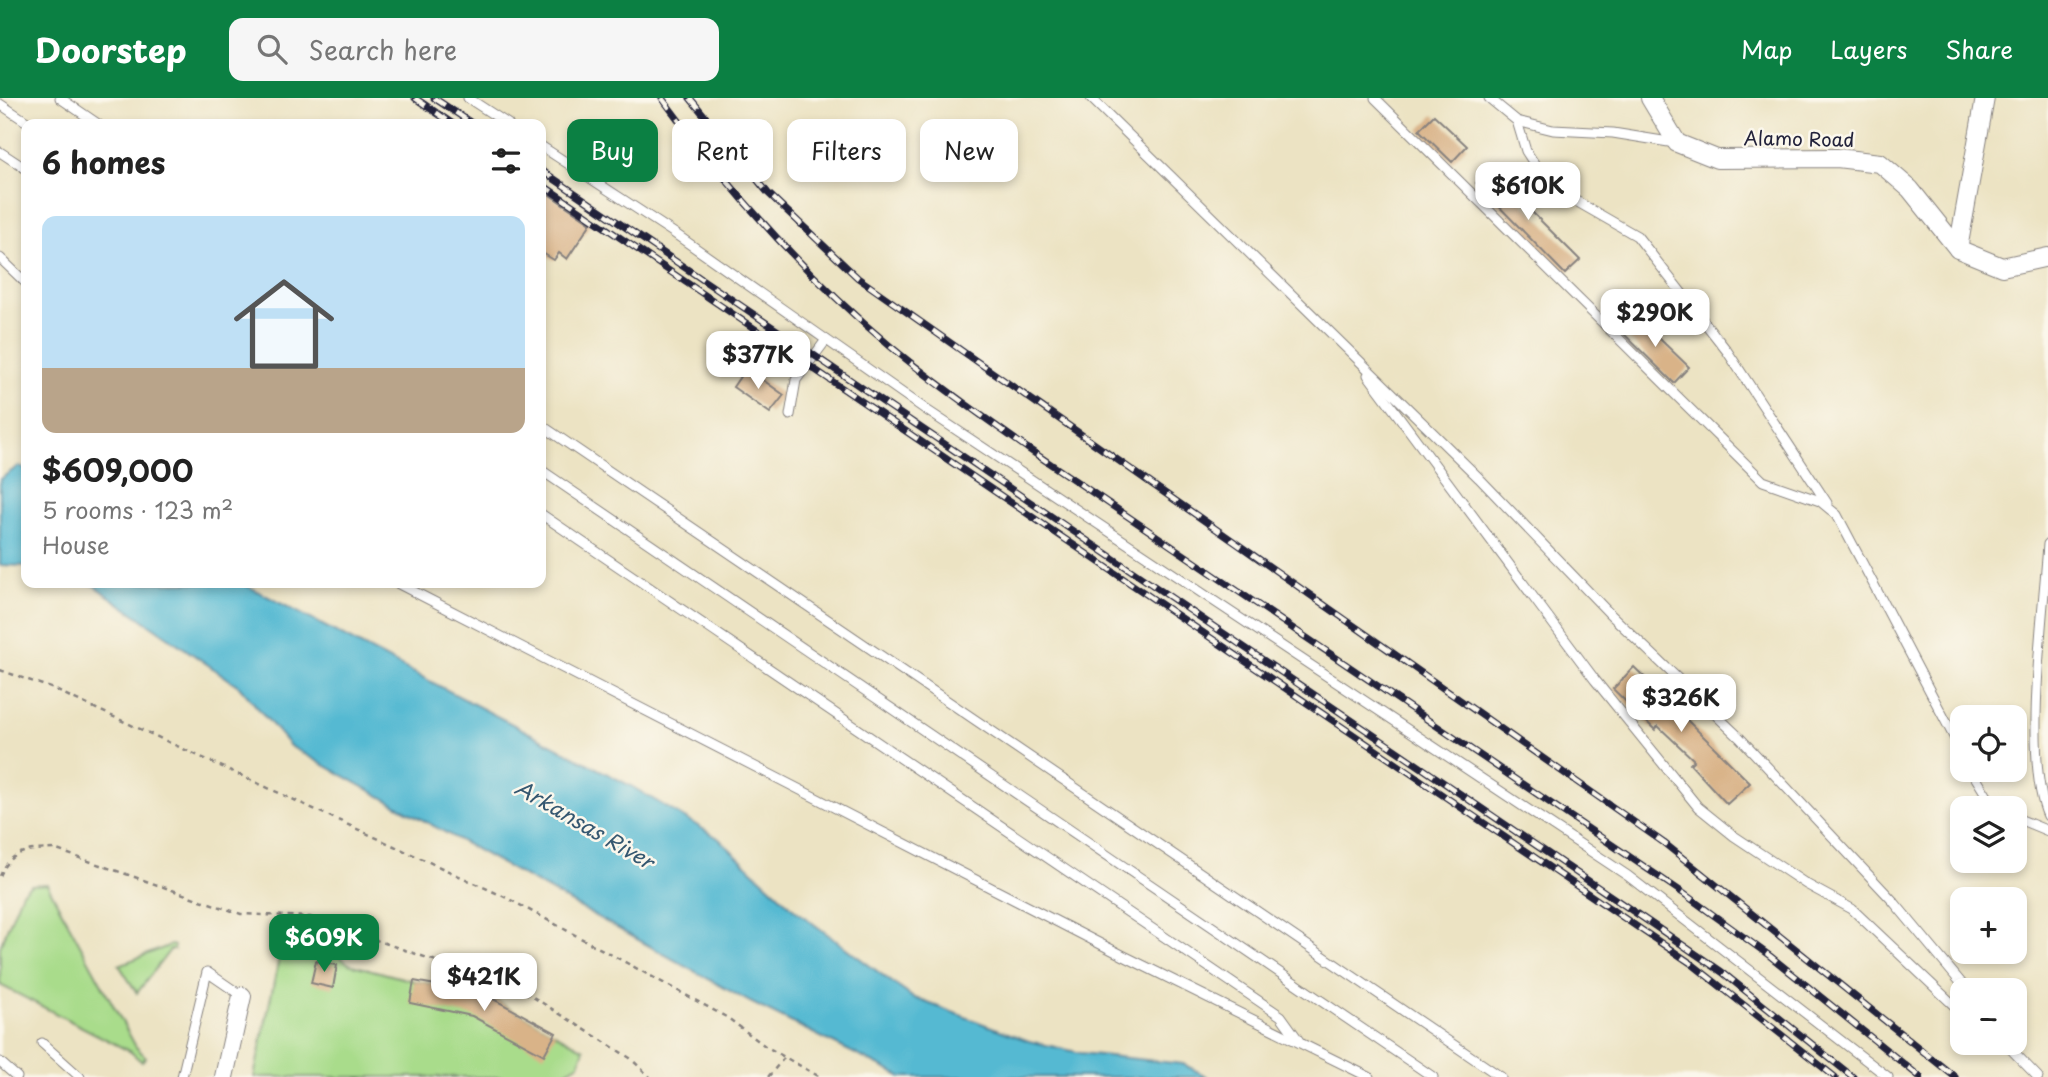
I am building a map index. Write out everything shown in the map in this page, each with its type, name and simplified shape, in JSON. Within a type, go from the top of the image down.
[{"type":"street","points":[[1650,98],[1677,143]]},
{"type":"street","points":[[1958,249],[1985,98]]},
{"type":"street","name":"Alamo Road","points":[[1677,143],[1717,159],[1837,158],[1880,163],[1910,189],[1958,249],[2002,267],[2048,257]]},
{"type":"street","points":[[224,1077],[242,996]]},
{"type":"lane","points":[[60,98],[91,119]]},
{"type":"lane","points":[[468,98],[500,119]]},
{"type":"lane","points":[[1091,98],[1479,478],[1608,612],[1740,738],[1884,891],[1957,978]]},
{"type":"lane","points":[[1376,98],[1601,325],[1763,481],[1828,505]]},
{"type":"lane","points":[[1489,98],[1517,121],[1526,150],[1548,185],[1637,236],[1727,351],[1837,515],[1950,729]]},
{"type":"lane","points":[[0,104],[22,119]]},
{"type":"lane","points":[[1517,121],[1553,130],[1613,133],[1677,143]]},
{"type":"lane","points":[[546,149],[826,340],[1628,876],[1888,1077]]},
{"type":"lane","points":[[0,152],[21,166]]},
{"type":"lane","points":[[0,258],[21,278]]},
{"type":"lane","points":[[790,415],[796,380],[826,340]]},
{"type":"lane","points":[[1354,355],[1595,680],[1698,807],[1734,836],[1806,884],[1852,909],[1950,1002]]},
{"type":"lane","points":[[546,428],[1501,1077]]},
{"type":"lane","points":[[546,473],[1433,1077]]},
{"type":"lane","points":[[546,517],[1281,1016],[1299,1041]]},
{"type":"lane","points":[[2048,544],[2037,708],[2039,773],[2048,816]]},
{"type":"lane","points":[[407,588],[1124,956],[1368,1077]]},
{"type":"lane","points":[[2027,822],[2048,831]]},
{"type":"lane","points":[[182,1077],[207,972],[242,996]]},
{"type":"lane","points":[[42,1043],[80,1077]]},
{"type":"lane","points":[[2018,1055],[2038,1077]]},
{"type":"lane","points":[[0,1062],[17,1077]]},
{"type":"path","points":[[0,670],[51,688],[507,898],[728,1018],[784,1057],[820,1077]]},
{"type":"path","points":[[0,876],[7,861],[25,850],[54,849],[241,914],[310,917],[525,992],[630,1058],[650,1077]]},
{"type":"path","points":[[768,1077],[784,1057]]},
{"type":"green space","points":[[47,884],[136,1047],[146,1057],[142,1062],[131,1052],[0,985],[0,947],[22,892],[31,885]]},
{"type":"green space","points":[[282,944],[338,955],[349,964],[414,981],[484,994],[584,1049],[579,1064],[557,1077],[254,1077]]},
{"type":"green space","points":[[171,945],[174,950],[170,950],[137,993],[119,965]]},
{"type":"water","points":[[21,467],[21,566],[0,565],[0,479]]},
{"type":"water","name":"Arkansas River","points":[[97,588],[252,588],[631,786],[718,838],[795,910],[912,997],[1029,1041],[1081,1053],[1183,1064],[1208,1077],[902,1077],[750,1002],[290,746],[240,687]]},
{"type":"building","points":[[1434,115],[1467,146],[1452,162],[1419,130]]},
{"type":"building","points":[[1489,169],[1580,260],[1565,274],[1476,183]]},
{"type":"building","points":[[546,192],[591,223],[567,259],[559,253],[554,260],[546,255]]},
{"type":"building","points":[[1635,315],[1689,367],[1674,383],[1620,330]]},
{"type":"building","points":[[746,368],[784,395],[770,413],[733,387]]},
{"type":"building","points":[[1634,667],[1660,692],[1663,689],[1673,698],[1669,702],[1750,783],[1727,804],[1690,764],[1694,760],[1658,726],[1655,730],[1613,689]]},
{"type":"building","points":[[316,961],[337,965],[333,988],[311,983]]},
{"type":"building","points":[[414,981],[484,994],[556,1033],[544,1055],[472,1016],[410,1003]]},
{"type":"railway","points":[[415,98],[446,119]]},
{"type":"railway","points":[[434,98],[466,119]]},
{"type":"railway","points":[[662,98],[713,165],[797,260],[858,318],[923,373],[1027,448],[1683,893],[1770,956],[1920,1077]]},
{"type":"railway","points":[[690,98],[768,193],[858,278],[1664,843],[1955,1077]]},
{"type":"railway","points":[[546,173],[1722,972],[1853,1077]]},
{"type":"railway","points":[[546,187],[1692,964],[1835,1077]]}]
